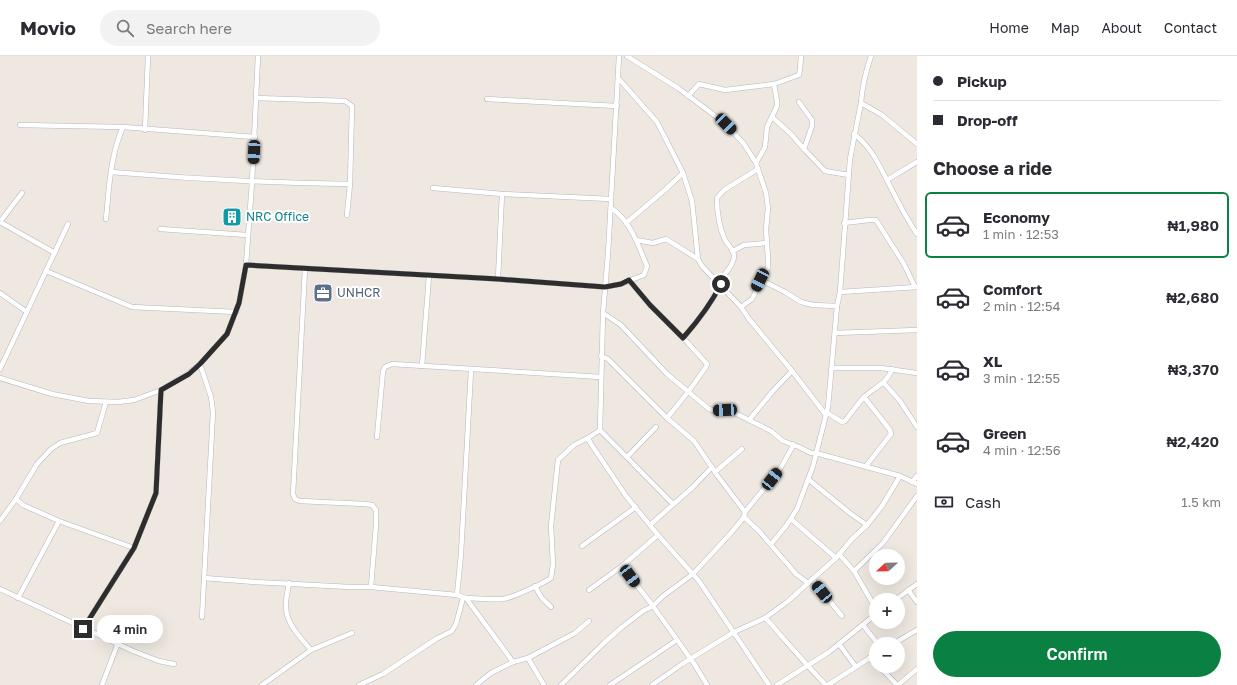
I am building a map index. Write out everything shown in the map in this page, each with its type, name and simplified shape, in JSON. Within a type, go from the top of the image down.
[{"type":"street","points":[[145,130],[148,56]]},
{"type":"street","points":[[0,378],[52,394],[89,401],[106,402],[134,400],[161,390],[189,374],[227,334],[239,303],[246,265],[252,182],[258,56]]},
{"type":"street","points":[[619,56],[619,80],[603,313],[600,430],[673,504]]},
{"type":"street","points":[[627,56],[688,96],[726,124],[738,137],[756,163],[766,193],[768,208],[766,243],[768,268],[760,280],[752,299],[741,307]]},
{"type":"street","points":[[688,96],[699,84],[726,90],[774,84],[798,75],[801,56]]},
{"type":"street","points":[[771,544],[791,519],[814,466],[826,414],[832,368],[837,306],[840,292],[850,159],[861,103],[865,72],[871,56]]},
{"type":"street","points":[[619,80],[657,122],[683,173],[692,201],[698,259]]},
{"type":"street","points":[[756,163],[765,147],[767,127],[777,101],[774,84]]},
{"type":"street","points":[[256,98],[345,101],[350,103],[352,106],[350,184],[346,215]]},
{"type":"street","points":[[487,99],[617,106]]},
{"type":"street","points":[[799,102],[812,120],[812,126],[804,149]]},
{"type":"street","points":[[861,103],[882,115],[917,144]]},
{"type":"street","points":[[772,117],[791,134],[825,171],[849,175]]},
{"type":"street","points":[[20,125],[122,127],[145,130],[254,137]]},
{"type":"street","points":[[106,219],[111,172],[118,138],[122,127]]},
{"type":"street","points":[[854,134],[865,142],[875,156],[917,234]]},
{"type":"street","points":[[887,180],[917,162]]},
{"type":"street","points":[[683,338],[698,321],[714,297],[719,283],[726,275],[734,257],[733,251],[726,241],[719,226],[717,198],[724,190],[758,169]]},
{"type":"street","points":[[111,172],[252,182],[350,184]]},
{"type":"street","points":[[626,223],[683,173]]},
{"type":"street","points":[[433,188],[502,194],[611,198]]},
{"type":"street","points":[[22,193],[0,222],[55,253]]},
{"type":"street","points":[[498,279],[502,194]]},
{"type":"street","points":[[246,265],[498,279],[605,287],[621,284],[644,275],[647,271],[647,266],[636,240],[619,214],[611,208]]},
{"type":"street","points":[[840,292],[916,287],[904,264],[876,220],[844,223]]},
{"type":"street","points":[[0,368],[68,224]]},
{"type":"street","points":[[912,226],[917,224]]},
{"type":"street","points":[[160,229],[247,235]]},
{"type":"street","points":[[636,240],[653,244],[666,239],[698,259],[741,307],[749,319],[792,371],[820,410],[826,414],[842,422],[845,421],[864,397],[884,382],[890,375],[892,369]]},
{"type":"street","points":[[733,251],[744,245],[766,243]]},
{"type":"street","points":[[305,269],[293,494],[295,499],[300,501],[358,503],[372,505],[376,510],[376,525],[371,587]]},
{"type":"street","points":[[46,271],[132,307],[236,312]]},
{"type":"street","points":[[422,366],[429,276]]},
{"type":"street","points":[[629,280],[650,305],[707,364],[688,392],[667,418]]},
{"type":"street","points":[[760,280],[785,292],[801,302],[814,305],[837,306]]},
{"type":"street","points":[[0,293],[27,312]]},
{"type":"street","points":[[603,313],[621,325],[667,374],[709,409],[735,412],[771,432],[783,441],[811,453],[866,466],[900,476],[915,483],[917,476]]},
{"type":"street","points":[[835,333],[917,330]]},
{"type":"street","points":[[601,356],[608,359],[617,367],[667,418],[694,441],[713,470],[745,512]]},
{"type":"street","points":[[200,364],[213,412],[202,617]]},
{"type":"street","points":[[377,437],[383,371],[385,367],[392,364],[602,377]]},
{"type":"street","points":[[832,368],[892,369],[917,373]]},
{"type":"street","points":[[457,595],[461,554],[471,370]]},
{"type":"street","points":[[749,420],[792,371]]},
{"type":"street","points":[[884,382],[900,401],[917,427]]},
{"type":"street","points":[[83,629],[134,548],[156,493],[161,390]]},
{"type":"street","points":[[864,397],[890,430],[891,434],[866,466]]},
{"type":"street","points":[[0,521],[16,499],[37,464],[51,449],[60,443],[97,433],[106,402]]},
{"type":"street","points":[[627,457],[656,427]]},
{"type":"street","points":[[204,578],[255,582],[371,587],[457,595],[464,598],[504,599],[542,584],[551,578],[553,564],[552,526],[558,460],[574,445],[600,430]]},
{"type":"street","points":[[588,438],[607,468],[636,507],[658,535],[693,574],[769,685]]},
{"type":"street","points":[[561,685],[622,627],[653,606],[693,574],[744,518],[745,512],[780,469],[793,444]]},
{"type":"street","points":[[650,525],[713,470],[742,449]]},
{"type":"street","points":[[652,685],[690,659],[734,632],[765,618],[808,584],[867,525],[882,506],[900,476]]},
{"type":"street","points":[[808,479],[867,525]]},
{"type":"street","points":[[854,571],[883,543],[917,496]]},
{"type":"street","points":[[16,499],[23,505],[59,521],[134,548]]},
{"type":"street","points":[[582,546],[636,507]]},
{"type":"street","points":[[744,518],[760,532],[796,574],[808,584]]},
{"type":"street","points":[[791,519],[854,571],[869,597]]},
{"type":"street","points":[[18,598],[59,521]]},
{"type":"street","points":[[588,590],[622,566],[658,535]]},
{"type":"street","points":[[622,566],[653,606],[707,685]]},
{"type":"street","points":[[812,579],[842,616]]},
{"type":"street","points":[[289,583],[286,607],[288,618],[295,630],[311,650]]},
{"type":"street","points":[[904,593],[917,584]]},
{"type":"street","points":[[535,586],[541,597],[552,607]]},
{"type":"street","points":[[0,589],[83,629],[118,643],[132,651],[159,661],[174,664]]},
{"type":"street","points":[[908,590],[917,602]]},
{"type":"street","points":[[464,598],[513,662]]},
{"type":"street","points":[[359,685],[383,674],[436,639],[452,631],[456,624],[464,598]]},
{"type":"street","points":[[765,618],[774,626],[807,667],[827,685],[869,658]]},
{"type":"street","points":[[777,685],[807,667],[869,620]]},
{"type":"street","points":[[476,685],[491,672],[513,662],[528,658],[575,633],[589,621]]},
{"type":"street","points":[[863,625],[872,637]]},
{"type":"street","points":[[905,637],[917,630]]},
{"type":"street","points":[[263,685],[311,650],[352,633]]},
{"type":"street","points":[[610,685],[677,640]]},
{"type":"street","points":[[102,685],[118,643]]},
{"type":"street","points":[[839,644],[856,667]]},
{"type":"street","points":[[528,658],[544,685]]},
{"type":"street","points":[[886,673],[898,685],[917,669]]},
{"type":"place","name":"NRC Office","points":[[232,217]]},
{"type":"place","name":"UNHCR","points":[[323,293]]},
{"type":"route","points":[[83,629],[134,548],[156,493],[161,390],[189,374],[227,334],[239,303],[246,265],[498,279],[605,287],[621,284],[629,280],[650,305],[683,338],[698,321],[721,284]]}]
